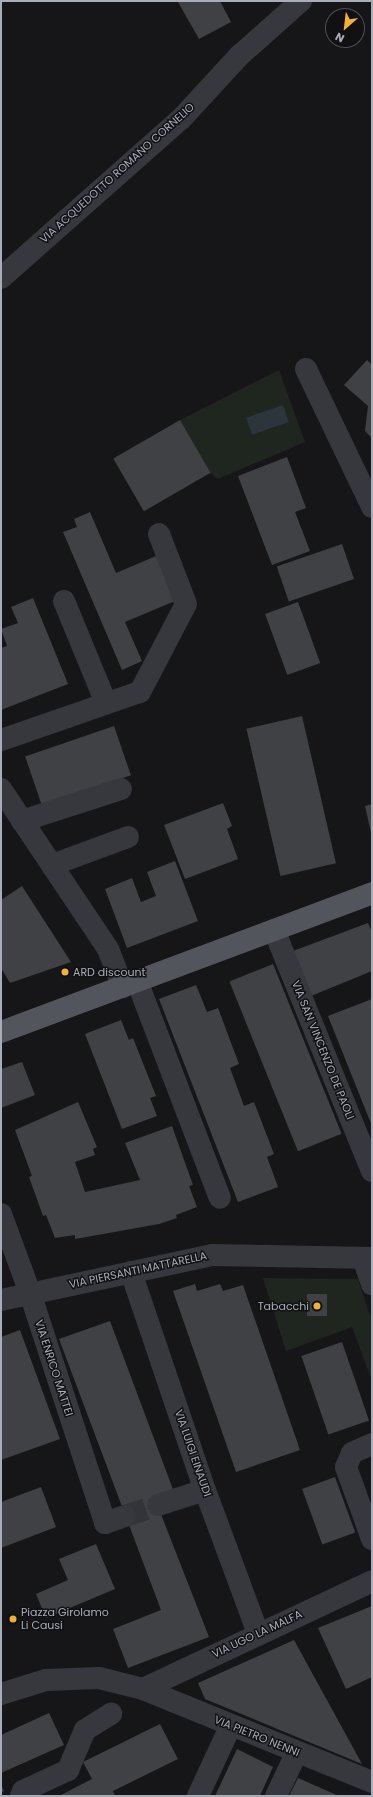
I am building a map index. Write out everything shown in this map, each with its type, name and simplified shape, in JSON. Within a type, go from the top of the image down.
[{"type":"main road","points":[[1,1032],[372,893]]},
{"type":"street","name":"VIA ACQUEDOTTO ROMANO CORNELIO","points":[[1,278],[181,119],[239,56],[272,24],[301,1]]},
{"type":"street","points":[[306,369],[372,507]]},
{"type":"street","points":[[1,740],[140,692],[186,604],[159,534]]},
{"type":"street","points":[[64,601],[106,704]]},
{"type":"street","points":[[1,788],[130,984],[220,1198]]},
{"type":"street","points":[[22,821],[121,789]]},
{"type":"street","points":[[52,865],[128,837]]},
{"type":"street","name":"VIA SAN VINCENZO DE PAOLI","points":[[274,930],[372,1171]]},
{"type":"street","name":"VIA ENRICO MATTEI","points":[[1,1214],[115,1520]]},
{"type":"street","name":"VIA PIERSANTI MATTARELLA","points":[[1,1300],[212,1255],[368,1258]]},
{"type":"street","points":[[368,1258],[372,1284]]},
{"type":"street","name":"VIA LUIGI EINAUDI","points":[[131,1272],[205,1490],[258,1633]]},
{"type":"street","points":[[372,1444],[352,1453],[346,1468],[372,1539]]},
{"type":"street","points":[[158,1505],[205,1490]]},
{"type":"street","name":"VIA UGO LA MALFA","points":[[143,1689],[258,1633],[372,1581]]},
{"type":"street","name":"VIA PIETRO NENNI","points":[[1,1694],[46,1680],[99,1678],[143,1689],[372,1782]]},
{"type":"street","points":[[21,1796],[23,1791],[68,1770],[85,1730],[111,1714]]},
{"type":"street","points":[[198,1796],[231,1725]]},
{"type":"street","points":[[276,1796],[297,1752]]},
{"type":"shaded area","points":[[279,370],[305,442],[218,479],[210,473],[180,420]]},
{"type":"shaded area","points":[[283,405],[289,422],[252,435],[246,418]]},
{"type":"shaded area","points":[[263,1278],[358,1279],[372,1322],[372,1381],[352,1327],[286,1351]]},
{"type":"building","points":[[220,1],[231,22],[199,39],[178,2]]},
{"type":"building","points":[[367,360],[372,365],[372,438],[365,431],[368,406],[344,385]]},
{"type":"building","points":[[180,420],[211,473],[144,511],[113,458]]},
{"type":"building","points":[[287,457],[306,508],[295,512],[310,551],[272,565],[238,476]]},
{"type":"building","points":[[90,512],[116,573],[156,556],[175,601],[125,622],[142,661],[122,670],[63,532],[77,527],[74,519]]},
{"type":"building","points":[[342,544],[354,579],[289,601],[277,566]]},
{"type":"building","points":[[33,598],[68,684],[1,710],[1,648],[7,646],[1,629],[18,623],[11,607]]},
{"type":"building","points":[[298,602],[320,663],[287,675],[265,614]]},
{"type":"building","points":[[302,716],[336,863],[280,876],[246,729]]},
{"type":"building","points":[[114,726],[131,775],[42,806],[25,757]]},
{"type":"building","points":[[223,803],[232,826],[227,829],[238,859],[185,879],[164,825]]},
{"type":"building","points":[[372,804],[372,833],[371,833],[365,806]]},
{"type":"building","points":[[175,861],[198,921],[127,948],[105,889],[132,878],[141,902],[156,896],[147,872]]},
{"type":"building","points":[[22,886],[71,962],[10,983],[1,968],[1,900]]},
{"type":"building","points":[[368,923],[372,932],[372,971],[311,996],[293,951]]},
{"type":"building","points":[[273,964],[342,1134],[298,1151],[229,982]]},
{"type":"building","points":[[196,985],[207,1012],[218,1008],[239,1064],[230,1068],[244,1106],[254,1102],[274,1154],[267,1157],[278,1187],[238,1202],[159,999]]},
{"type":"building","points":[[372,999],[372,1126],[328,1016]]},
{"type":"building","points":[[121,1020],[129,1040],[133,1038],[156,1096],[150,1098],[157,1116],[122,1129],[85,1034]]},
{"type":"building","points":[[22,1062],[35,1095],[1,1108],[1,1069]]},
{"type":"building","points":[[78,1102],[97,1147],[93,1149],[95,1155],[75,1162],[85,1192],[140,1180],[125,1143],[172,1126],[193,1185],[189,1186],[197,1207],[176,1215],[177,1218],[159,1224],[75,1239],[75,1235],[55,1238],[46,1215],[43,1216],[29,1177],[32,1176],[15,1130]]},
{"type":"building","points":[[195,1284],[197,1291],[220,1284],[223,1291],[243,1285],[300,1450],[236,1472],[173,1291]]},
{"type":"building","name":"Tabacchi","points":[[307,1294],[327,1294],[327,1316],[307,1316]]},
{"type":"building","points":[[110,1321],[174,1492],[155,1499],[209,1637],[128,1668],[113,1629],[161,1610],[59,1339]]},
{"type":"building","points":[[20,1330],[60,1439],[1,1460],[1,1337]]},
{"type":"building","points":[[342,1342],[369,1420],[328,1434],[301,1356]]},
{"type":"building","points":[[335,1477],[355,1532],[322,1544],[302,1489]]},
{"type":"building","points":[[41,1487],[56,1527],[1,1548],[1,1502]]},
{"type":"building","points":[[96,1544],[115,1589],[46,1618],[36,1594],[68,1580],[59,1559]]},
{"type":"building","points":[[372,1606],[372,1677],[346,1689],[318,1628]]},
{"type":"building","points":[[294,1640],[362,1764],[205,1699],[198,1683]]},
{"type":"building","points":[[49,1713],[64,1745],[1,1773],[1,1735]]},
{"type":"building","points":[[160,1724],[178,1759],[113,1791],[115,1796],[59,1796],[92,1779],[83,1762]]},
{"type":"building","points":[[237,1749],[273,1767],[260,1796],[215,1796]]},
{"type":"building","points":[[298,1778],[339,1796],[289,1796]]},
{"type":"building","points":[[1,1784],[4,1791],[1,1793]]},
{"type":"tunnel","points":[[125,1516],[158,1505]]},
{"type":"place","name":"ARD discount","points":[[65,972]]},
{"type":"place","name":"Tabacchi","points":[[317,1306]]},
{"type":"place","name":"Piazza Girolamo Li Causi","points":[[13,1619]]}]
